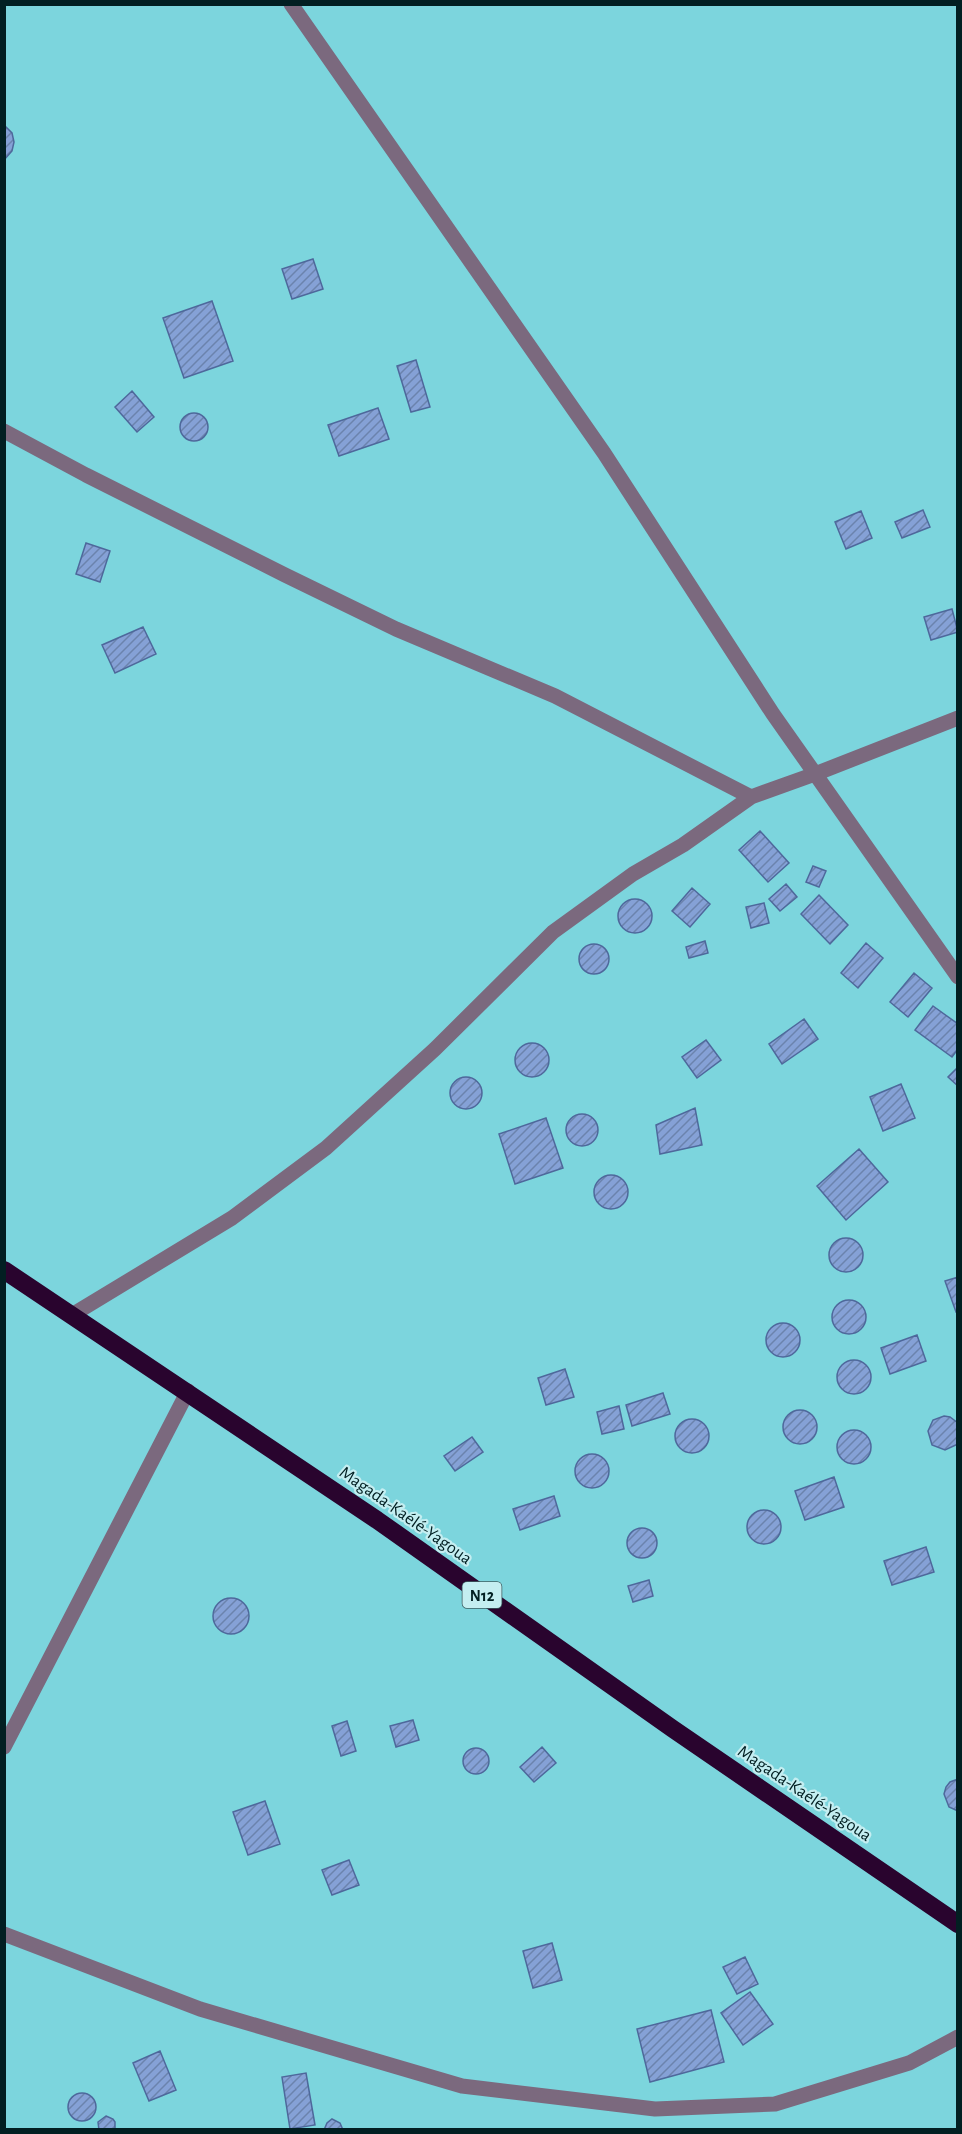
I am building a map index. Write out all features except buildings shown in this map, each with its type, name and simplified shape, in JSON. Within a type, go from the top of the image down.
[{"type":"highway","name":"Magada-Kaélé-Yagoua","points":[[4,1270],[188,1391],[377,1520],[673,1729],[957,1924]]},
{"type":"street","points":[[291,4],[604,453],[773,714],[957,977]]},
{"type":"street","points":[[4,431],[86,476],[295,580],[396,629],[555,696],[751,797]]},
{"type":"street","points":[[72,1315],[231,1218],[326,1148],[435,1049],[553,932],[633,874],[683,845],[751,797],[957,718]]},
{"type":"street","points":[[4,1747],[188,1391]]},
{"type":"street","points":[[4,1934],[200,2009],[462,2086],[655,2109],[775,2104],[909,2062],[957,2037]]}]
